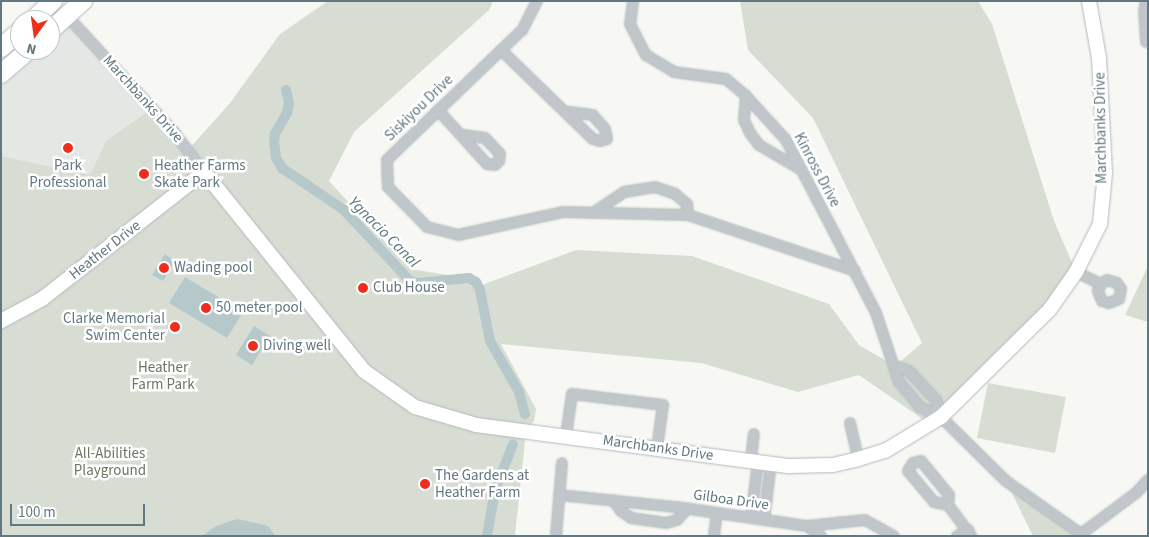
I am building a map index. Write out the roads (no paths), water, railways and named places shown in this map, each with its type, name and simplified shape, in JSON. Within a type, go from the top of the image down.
[{"type":"highway","points":[[44,10],[53,1]]},
{"type":"highway","points":[[60,22],[83,1]]},
{"type":"highway","points":[[1,74],[17,60]]},
{"type":"street","name":"Siskiyou Drive","points":[[537,1],[522,30],[388,160],[388,187],[427,227],[458,235],[563,212],[688,215],[855,270]]},
{"type":"street","name":"Kinross Drive","points":[[633,1],[630,24],[646,55],[674,72],[726,79],[746,96],[786,140],[876,313],[899,382],[920,408],[942,418],[1006,482],[1080,534],[1136,493],[1148,480]]},
{"type":"street","name":"Marchbanks Drive","points":[[67,16],[159,115],[364,371],[415,406],[466,423],[760,462],[806,466],[833,464],[885,451],[942,418],[1050,309],[1076,272],[1100,224],[1105,173],[1099,58],[1089,1]]},
{"type":"street","points":[[1146,1],[1144,11],[1146,42]]},
{"type":"street","points":[[501,50],[567,112]]},
{"type":"street","points":[[746,96],[744,120],[750,133],[759,144],[800,169]]},
{"type":"street","points":[[438,110],[462,135]]},
{"type":"street","name":"Heather Drive","points":[[1,321],[42,299],[204,172]]},
{"type":"street","points":[[593,213],[624,192],[655,187],[675,194],[687,204],[688,215]]},
{"type":"street","points":[[1076,272],[1101,284]]},
{"type":"street","name":"Kinross Drive","points":[[895,366],[909,371],[920,382],[936,400],[942,418]]},
{"type":"street","points":[[566,436],[572,394],[654,404],[664,406],[657,448]]},
{"type":"street","points":[[850,423],[858,459]]},
{"type":"street","points":[[754,434],[760,462],[764,520]]},
{"type":"street","points":[[948,505],[949,495],[921,461],[913,463],[908,471],[934,502],[948,505],[970,533],[956,536]]},
{"type":"street","points":[[751,518],[760,462]]},
{"type":"street","points":[[556,536],[562,463]]},
{"type":"street","name":"Gilboa Drive","points":[[559,495],[687,509],[807,526],[865,520],[890,535]]},
{"type":"street","points":[[613,500],[621,511],[631,518],[666,523],[677,520],[687,509]]},
{"type":"street","points":[[714,536],[717,513]]},
{"type":"street","points":[[807,526],[821,536]]},
{"type":"waterway","name":"Ygnacio Canal","points":[[286,90],[289,103],[287,113],[275,134],[274,141],[276,158],[282,168],[344,210],[410,281],[418,283],[469,278],[476,282],[480,290],[490,341],[519,392],[525,414]]},
{"type":"waterway","name":"Ygnacio Canal","points":[[487,536],[495,490],[513,444]]},
{"type":"place","name":"Park Professional","points":[[68,148]]},
{"type":"place","name":"Heather Farms Skate Park","points":[[144,174]]},
{"type":"place","name":"Wading pool","points":[[164,268]]},
{"type":"place","name":"Club House","points":[[363,288]]},
{"type":"place","name":"50 meter pool","points":[[206,308]]},
{"type":"place","name":"Clarke Memorial Swim Center","points":[[175,327]]},
{"type":"place","name":"Diving well","points":[[253,346]]},
{"type":"place","name":"The Gardens at Heather Farm","points":[[425,484]]},
{"type":"park label","name":"Heather Farm Park","points":[[163,376]]},
{"type":"park label","name":"All-Abilities Playground","points":[[110,462]]}]
